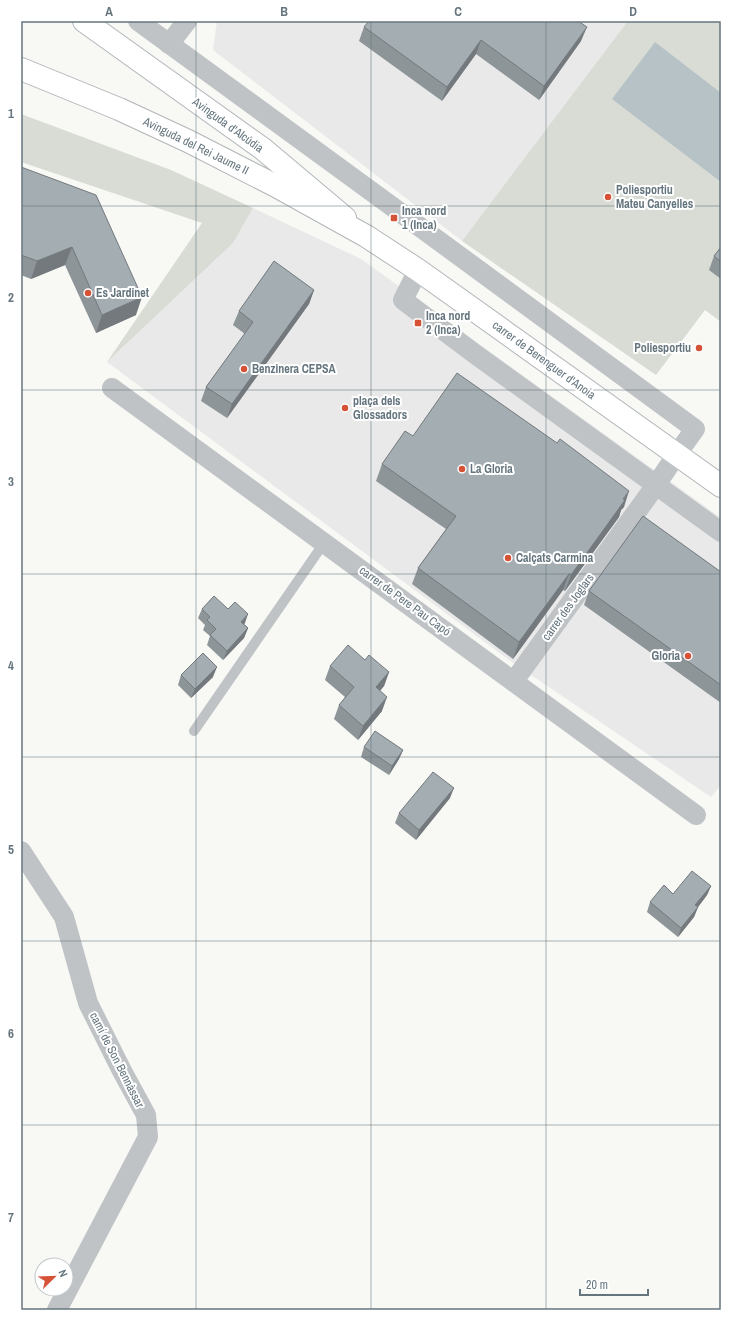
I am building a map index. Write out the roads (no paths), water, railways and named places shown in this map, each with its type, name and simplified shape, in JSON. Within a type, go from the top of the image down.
[{"type":"main road","name":"Avinguda d'Alcúdia","points":[[84,21],[262,149],[366,236]]},
{"type":"main road","name":"Avinguda del Rei Jaume II","points":[[21,69],[119,109],[188,142],[276,186],[366,236]]},
{"type":"main road","name":"carrer de Berenguer d'Anoia","points":[[366,236],[418,270],[721,486]]},
{"type":"street","points":[[138,21],[170,44],[187,21]]},
{"type":"street","name":"carrer des Joglars","points":[[170,44],[695,429],[514,681]]},
{"type":"street","points":[[418,270],[403,300],[721,532]]},
{"type":"street","name":"carrer de Pere Pau Capó","points":[[112,388],[696,815]]},
{"type":"street","name":"camí de Son Bennàssar","points":[[21,851],[64,917],[88,1003],[146,1115],[148,1137],[57,1310]]},
{"type":"lane","points":[[194,730],[324,542]]},
{"type":"place","name":"Poliesportiu Mateu Canyelles","points":[[608,197]]},
{"type":"place","name":"Inca nord 1 (Inca)","points":[[394,218]]},
{"type":"place","name":"Es Jardinet","points":[[88,293]]},
{"type":"place","name":"Inca nord 2 (Inca)","points":[[418,323]]},
{"type":"place","name":"Poliesportiu","points":[[699,348]]},
{"type":"place","name":"Benzinera CEPSA","points":[[244,369]]},
{"type":"place","name":"plaça dels Glossadors","points":[[345,408]]},
{"type":"place","name":"La Gloria","points":[[462,469]]},
{"type":"place","name":"Calçats Carmina","points":[[508,558]]},
{"type":"place","name":"Gloria","points":[[688,656]]}]
